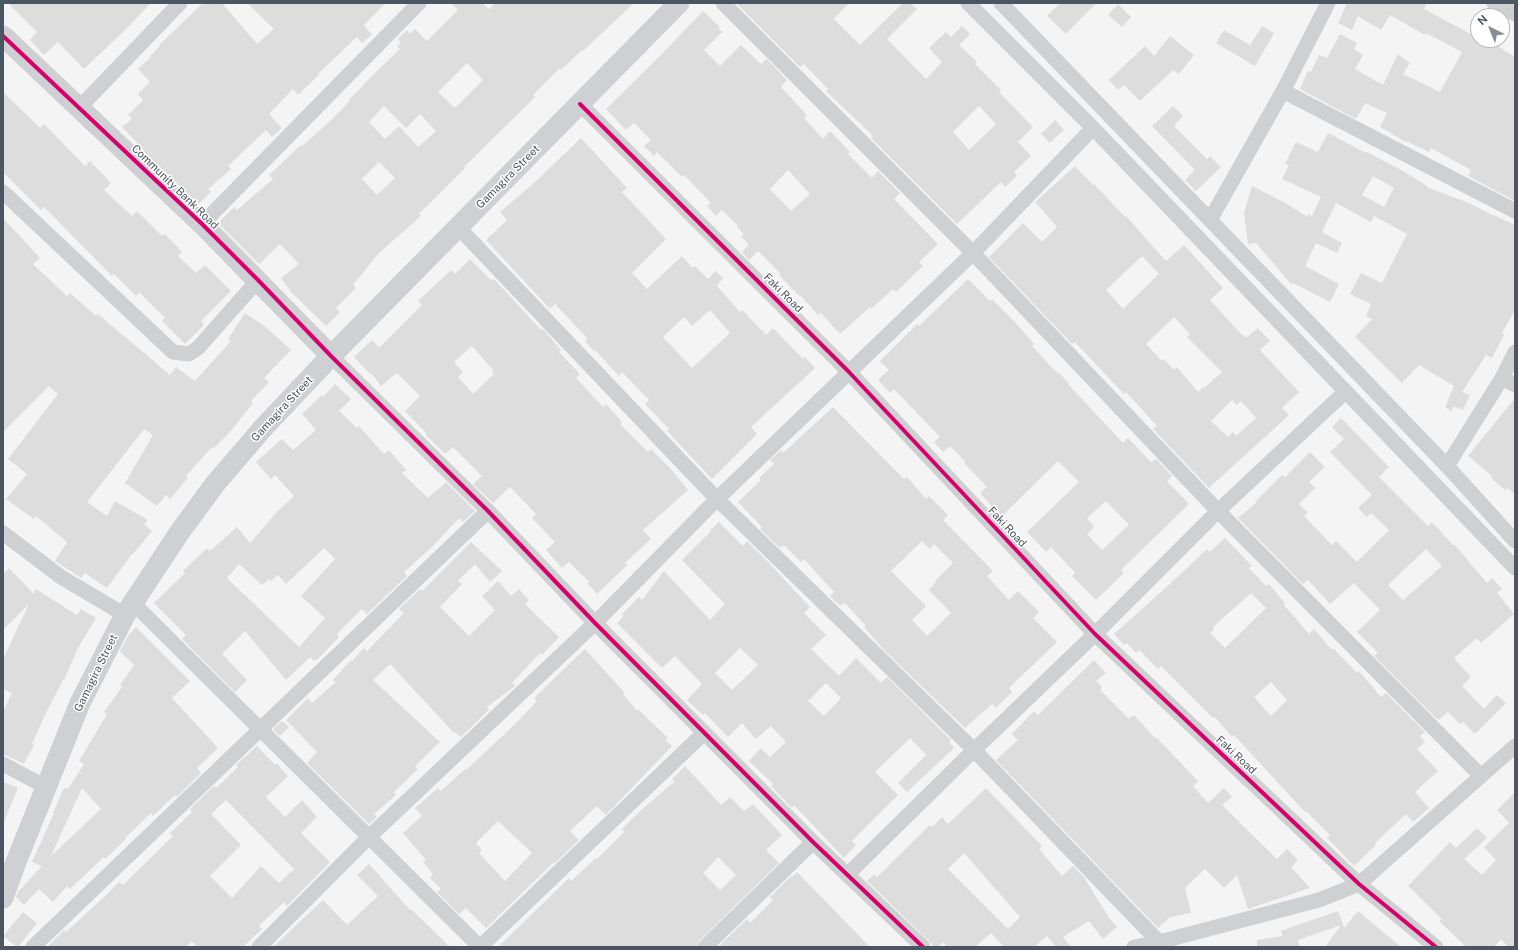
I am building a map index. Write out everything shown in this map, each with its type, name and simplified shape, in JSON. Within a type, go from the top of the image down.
[{"type":"street","points":[[79,108],[180,3]]},
{"type":"street","points":[[202,224],[419,3]]},
{"type":"street","name":"Gamagira Street","points":[[3,898],[80,703],[128,609],[215,484],[263,428],[332,356],[679,3]]},
{"type":"street","points":[[723,3],[973,253],[1218,511],[1481,776]]},
{"type":"street","points":[[968,3],[1093,128],[1515,568]]},
{"type":"street","points":[[1001,3],[1114,118],[1447,466],[1515,540]]},
{"type":"street","points":[[1210,220],[1283,91],[1328,3]]},
{"type":"street","points":[[1494,3],[1515,14]]},
{"type":"street","name":"Community Bank Road","points":[[5,40],[202,224],[332,356]]},
{"type":"street","points":[[1283,91],[1515,211]]},
{"type":"street","name":"Faki Road","points":[[580,104],[850,372],[1095,634],[1359,884],[1436,947]]},
{"type":"street","points":[[259,947],[368,838],[595,623],[717,499],[973,253],[1093,128]]},
{"type":"street","points":[[3,192],[173,352],[189,354],[198,348],[258,280]]},
{"type":"street","points":[[458,227],[717,499],[974,750],[1159,942]]},
{"type":"street","points":[[1280,324],[1296,309]]},
{"type":"street","points":[[1447,466],[1508,382],[1515,352]]},
{"type":"street","points":[[332,356],[488,511],[595,623],[704,733],[813,842],[923,947]]},
{"type":"street","points":[[847,875],[1095,634],[1218,511],[1345,392]]},
{"type":"street","points":[[33,947],[488,511]]},
{"type":"street","points":[[6,542],[61,577],[128,609],[260,730],[480,947],[704,733]]},
{"type":"street","points":[[1134,947],[1159,942],[1319,900],[1359,884],[1481,776],[1513,753]]},
{"type":"street","points":[[3,764],[46,788]]},
{"type":"street","points":[[706,947],[813,842]]},
{"type":"building","points":[[8,3],[151,3],[84,69],[58,42],[44,55],[30,40],[37,32]]},
{"type":"building","points":[[203,3],[222,3],[257,44],[274,29],[247,3],[386,3],[364,25],[372,35],[362,43],[357,37],[298,95],[293,89],[269,114],[282,128],[272,137],[266,130],[228,166],[231,169],[208,189],[211,192],[199,204],[143,151],[144,150],[122,127],[132,119],[128,115],[143,100],[138,94],[150,82],[138,69],[151,57],[150,56],[160,46],[159,45]]},
{"type":"building","points":[[451,3],[483,3],[489,9],[495,3],[634,3],[583,51],[582,50],[561,70],[560,68],[533,95],[535,97],[419,214],[421,216],[378,254],[353,285],[356,288],[336,308],[340,312],[326,326],[292,293],[281,278],[299,264],[280,244],[259,264],[218,223],[234,207],[237,210],[273,179],[269,175],[301,145],[302,146],[328,123],[350,101],[349,100],[373,75],[400,49],[397,46],[401,43],[398,39],[407,30],[410,34],[415,29],[427,41],[458,10]],"holes":[[[467,63],[483,80],[455,108],[438,92]],[[384,106],[406,128],[420,114],[436,131],[418,147],[399,126],[385,139],[369,122]],[[379,162],[395,178],[377,195],[362,179]]]},
{"type":"building","points":[[736,3],[849,3],[834,19],[860,45],[903,3],[910,3],[917,9],[887,39],[926,79],[942,62],[929,48],[946,32],[951,37],[962,26],[970,34],[959,45],[977,62],[975,64],[1001,90],[999,92],[1033,127],[1018,142],[1031,156],[1014,172],[1017,176],[1005,187],[1001,182],[957,224],[871,138],[873,136],[826,91],[828,89],[804,64],[800,67]],"holes":[[[979,106],[996,124],[969,150],[953,132]]]},
{"type":"building","points":[[1060,3],[1096,3],[1066,34],[1047,16]]},
{"type":"building","points":[[1347,3],[1427,3],[1424,9],[1470,34],[1470,48],[1501,48],[1515,57],[1515,201],[1468,176],[1471,170],[1431,148],[1429,152],[1406,142],[1380,127],[1387,113],[1365,103],[1356,119],[1300,89],[1308,71],[1311,72],[1319,55],[1327,58],[1340,34],[1357,43],[1354,49],[1363,55],[1355,69],[1383,85],[1398,54],[1410,63],[1403,74],[1440,92],[1462,52],[1426,33],[1425,35],[1390,15],[1381,30],[1358,16],[1352,30],[1338,23]]},
{"type":"building","points":[[1118,4],[1131,17],[1122,27],[1108,15]]},
{"type":"building","points":[[703,11],[720,27],[718,28],[722,32],[704,50],[720,66],[741,45],[761,64],[767,59],[787,80],[781,87],[807,115],[804,118],[823,139],[830,131],[850,152],[848,154],[872,178],[878,171],[900,193],[894,199],[938,244],[919,262],[923,266],[896,292],[893,289],[840,334],[821,313],[818,315],[800,295],[799,296],[779,275],[780,273],[758,251],[749,260],[742,252],[749,245],[741,236],[744,234],[737,227],[738,226],[722,210],[716,216],[707,206],[711,203],[684,175],[682,177],[657,152],[654,156],[644,146],[651,140],[634,123],[626,130],[606,109]],"holes":[[[788,170],[810,194],[791,211],[770,189]]]},
{"type":"building","points":[[1262,26],[1274,33],[1255,66],[1216,43],[1224,30],[1250,45]]},
{"type":"building","points":[[1170,36],[1194,55],[1179,74],[1173,70],[1140,101],[1124,85],[1118,90],[1109,80],[1145,46],[1154,56]]},
{"type":"building","points":[[3,92],[40,128],[44,124],[85,166],[90,161],[111,183],[104,190],[132,216],[137,211],[162,236],[165,234],[182,252],[178,256],[196,273],[205,265],[231,291],[201,321],[204,325],[185,344],[162,321],[165,318],[139,292],[136,296],[114,274],[112,276],[44,207],[41,210],[3,172]]},
{"type":"building","points":[[1173,106],[1183,116],[1174,126],[1207,159],[1210,156],[1221,167],[1196,191],[1185,180],[1195,170],[1152,126]]},
{"type":"building","points":[[1055,120],[1064,130],[1050,143],[1041,134]]},
{"type":"building","points":[[1328,133],[1403,171],[1427,186],[1426,187],[1469,203],[1515,225],[1515,310],[1502,333],[1504,335],[1492,358],[1486,355],[1462,392],[1470,395],[1463,410],[1454,406],[1451,411],[1445,407],[1454,386],[1419,365],[1402,383],[1355,337],[1372,319],[1366,316],[1371,304],[1350,294],[1361,273],[1382,283],[1407,234],[1374,216],[1371,222],[1336,203],[1322,232],[1342,243],[1337,253],[1316,243],[1305,266],[1339,284],[1330,302],[1293,283],[1291,284],[1256,243],[1248,244],[1244,213],[1252,186],[1289,205],[1307,217],[1308,214],[1312,216],[1321,197],[1282,179],[1289,165],[1285,164],[1296,142],[1318,152]],"holes":[[[1373,176],[1394,188],[1384,207],[1362,195]]]},
{"type":"building","points":[[581,138],[627,188],[622,192],[666,239],[632,273],[647,289],[682,256],[693,268],[695,266],[708,279],[715,271],[723,278],[717,286],[740,312],[742,310],[766,335],[773,328],[803,359],[805,357],[815,368],[751,427],[757,434],[712,479],[667,431],[669,429],[645,404],[649,400],[622,372],[619,376],[595,350],[594,351],[585,342],[588,339],[555,304],[550,309],[486,240],[507,220],[500,212],[534,183]],"holes":[[[710,310],[730,333],[692,368],[663,337],[684,317],[692,326]]]},
{"type":"building","points":[[1075,166],[1125,217],[1126,216],[1166,261],[1184,245],[1223,288],[1210,300],[1242,335],[1246,338],[1258,328],[1270,341],[1260,350],[1299,392],[1282,408],[1289,415],[1209,488],[1153,429],[1157,426],[1126,392],[1124,394],[1075,342],[1072,344],[989,257],[1023,223],[1042,242],[1057,227],[1035,202]],"holes":[[[1142,256],[1159,274],[1123,309],[1106,290]],[[1174,317],[1190,334],[1187,337],[1222,372],[1198,392],[1177,367],[1174,370],[1164,359],[1162,361],[1146,344]],[[1232,400],[1237,405],[1241,401],[1256,418],[1236,436],[1233,432],[1228,437],[1211,421]]]},
{"type":"building","points":[[3,218],[40,258],[33,264],[67,296],[70,293],[96,316],[98,314],[170,375],[176,367],[195,381],[231,341],[228,339],[245,313],[267,328],[291,350],[264,378],[269,382],[251,401],[253,403],[230,432],[213,449],[212,447],[186,476],[188,478],[170,499],[166,495],[157,506],[125,483],[153,435],[144,429],[87,502],[107,516],[115,501],[148,520],[144,524],[152,531],[132,554],[107,588],[85,573],[81,578],[55,561],[67,542],[36,516],[34,519],[6,499],[27,474],[8,459],[58,394],[49,386],[3,432]]},
{"type":"building","points":[[470,259],[492,281],[494,279],[541,330],[544,330],[561,350],[559,352],[580,374],[576,378],[603,407],[606,404],[622,422],[620,424],[648,452],[651,449],[670,468],[688,490],[643,530],[651,539],[625,563],[627,565],[597,594],[587,583],[589,582],[569,562],[562,568],[546,550],[555,542],[532,518],[536,514],[510,487],[493,503],[473,484],[482,476],[453,447],[445,454],[426,435],[427,434],[405,411],[420,396],[397,373],[381,386],[372,374],[371,375],[354,357],[372,340],[379,348],[422,305],[418,301],[451,270],[455,274]],"holes":[[[472,346],[493,370],[492,372],[494,374],[473,394],[458,377],[463,372],[454,362]]]},
{"type":"building","points":[[968,279],[990,301],[992,299],[1014,321],[1034,344],[1032,346],[1057,373],[1058,372],[1069,383],[1068,384],[1123,443],[1128,438],[1151,462],[1156,459],[1172,476],[1167,481],[1189,504],[1121,570],[1124,573],[1096,600],[1072,576],[1075,573],[1051,547],[1046,552],[1027,532],[1079,482],[1058,461],[1001,517],[980,493],[987,487],[964,463],[965,461],[950,446],[943,452],[934,442],[940,437],[894,389],[890,393],[878,380],[889,370],[880,361],[917,324],[919,326]],"holes":[[[1106,501],[1129,525],[1102,550],[1087,534],[1094,527],[1087,518]]]},
{"type":"building","points":[[335,384],[351,399],[339,411],[357,428],[359,426],[384,454],[389,450],[406,470],[402,473],[428,498],[446,482],[475,511],[463,522],[459,518],[433,546],[404,572],[407,576],[367,614],[362,609],[337,634],[339,637],[317,660],[316,659],[314,661],[310,657],[286,680],[245,631],[222,654],[247,680],[235,692],[182,639],[186,635],[154,603],[185,573],[183,571],[207,548],[210,551],[237,527],[250,543],[276,513],[294,496],[275,475],[271,479],[256,462],[282,439],[293,450],[316,430],[302,414],[322,395],[323,397]],"holes":[[[324,548],[335,559],[301,596],[325,618],[299,647],[227,578],[239,564],[262,585],[269,579],[271,581],[278,575],[286,584]]]},
{"type":"building","points":[[1515,398],[1515,494],[1507,488],[1505,490],[1491,478],[1492,476],[1468,456]]},
{"type":"building","points":[[833,407],[904,479],[907,477],[926,499],[929,496],[948,515],[943,520],[993,571],[987,576],[1009,600],[1018,591],[1039,612],[1033,618],[1057,642],[1009,688],[1012,692],[996,708],[992,704],[965,728],[885,651],[864,627],[866,626],[845,603],[839,605],[830,596],[834,592],[804,559],[801,562],[784,545],[780,548],[760,529],[762,527],[738,502],[761,480],[759,478],[774,464],[770,460],[781,450],[783,453]],"holes":[[[922,541],[930,549],[934,544],[953,563],[935,581],[936,582],[929,590],[951,613],[927,636],[912,620],[926,606],[891,571]]]},
{"type":"building","points":[[1341,418],[1389,467],[1379,477],[1428,526],[1432,522],[1454,546],[1455,545],[1487,583],[1492,578],[1502,589],[1497,593],[1514,614],[1481,643],[1477,638],[1454,658],[1471,677],[1462,686],[1484,709],[1497,695],[1506,703],[1475,734],[1463,722],[1460,724],[1448,712],[1438,720],[1374,656],[1378,653],[1357,632],[1380,610],[1354,583],[1330,604],[1308,580],[1303,584],[1238,518],[1256,503],[1255,502],[1282,475],[1285,477],[1310,452],[1325,467],[1309,482],[1315,488],[1299,504],[1308,513],[1304,516],[1332,545],[1336,541],[1357,562],[1389,530],[1371,513],[1367,517],[1358,508],[1372,495],[1330,452],[1344,439],[1332,427]],"holes":[[[1426,549],[1442,566],[1403,600],[1388,585]]]},
{"type":"building","points":[[719,522],[743,546],[747,541],[810,607],[804,613],[826,635],[811,649],[839,676],[856,658],[881,683],[887,677],[951,740],[949,742],[954,748],[907,792],[898,783],[926,755],[910,738],[875,772],[898,795],[852,841],[856,845],[844,858],[794,805],[792,808],[788,804],[771,786],[773,784],[749,761],[761,748],[770,757],[786,742],[771,726],[756,739],[742,723],[728,737],[705,713],[703,715],[687,700],[702,684],[675,656],[662,668],[617,623],[624,616],[622,614],[639,597],[642,600],[664,571],[710,620],[725,604],[682,560],[711,531],[710,530]],"holes":[[[740,648],[758,665],[732,690],[715,673]],[[826,683],[841,698],[824,716],[808,701]]]},
{"type":"building","points":[[1225,538],[1252,566],[1249,568],[1266,586],[1269,584],[1285,603],[1284,605],[1309,634],[1314,629],[1332,650],[1333,648],[1357,673],[1359,671],[1381,697],[1386,693],[1425,732],[1420,736],[1425,742],[1417,749],[1438,771],[1415,792],[1429,808],[1413,822],[1406,814],[1375,843],[1376,845],[1354,866],[1327,838],[1330,835],[1306,811],[1305,812],[1234,735],[1232,737],[1215,717],[1213,718],[1161,666],[1158,669],[1139,650],[1136,653],[1127,643],[1124,645],[1114,634],[1207,549],[1210,552]],"holes":[[[1251,593],[1266,608],[1225,648],[1210,633],[1214,629],[1213,627]],[[1271,682],[1287,700],[1271,716],[1254,697]]]},
{"type":"building","points":[[471,542],[502,571],[490,582],[475,564],[458,581],[462,584],[440,607],[469,636],[495,610],[482,596],[498,581],[511,596],[519,589],[529,600],[525,604],[559,637],[542,655],[540,653],[512,683],[515,686],[487,707],[489,710],[461,737],[455,732],[454,733],[390,664],[373,680],[440,742],[415,766],[418,769],[394,792],[396,795],[374,814],[377,817],[369,824],[307,763],[317,752],[286,720],[308,698],[312,703],[336,682],[333,680],[351,660],[352,661],[364,648],[367,651],[404,613],[399,609],[420,589],[422,591]]},
{"type":"building","points":[[9,568],[34,594],[36,589],[77,615],[81,609],[96,618],[78,648],[64,680],[46,713],[32,744],[34,745],[24,764],[3,754],[3,712],[12,693],[3,689],[3,659],[29,604],[3,630],[3,574]]},
{"type":"building","points":[[136,627],[190,681],[172,698],[218,748],[197,768],[201,773],[177,797],[175,795],[153,816],[151,813],[105,859],[104,857],[70,889],[67,886],[53,902],[39,889],[24,905],[16,897],[18,892],[42,866],[32,862],[64,788],[68,789],[84,764],[79,761],[107,714],[104,712],[122,687],[120,685],[134,665],[120,651],[128,636]],"holes":[[[82,788],[101,809],[51,856]]]},
{"type":"building","points":[[585,649],[624,692],[623,694],[637,711],[638,709],[668,738],[665,740],[672,746],[606,815],[597,806],[570,831],[579,840],[555,863],[554,862],[486,928],[466,908],[459,914],[437,892],[441,889],[430,878],[433,874],[423,862],[426,860],[403,833],[422,816],[415,808],[438,788],[441,791],[465,769],[466,770],[537,701],[534,698]],"holes":[[[498,821],[532,853],[505,881],[479,853],[482,850],[476,843]]]},
{"type":"building","points":[[1094,660],[1106,673],[1096,681],[1102,687],[1100,690],[1129,719],[1134,715],[1155,738],[1156,737],[1198,781],[1193,786],[1208,803],[1224,788],[1232,797],[1222,805],[1277,859],[1287,849],[1298,860],[1291,867],[1310,888],[1248,909],[1237,875],[1224,888],[1205,869],[1185,888],[1191,913],[1170,917],[1158,928],[996,760],[1018,740],[1012,734],[1034,711],[1038,715]]},
{"type":"building","points":[[282,721],[289,727],[280,736],[273,729]]},
{"type":"building","points":[[257,746],[288,776],[266,797],[285,817],[302,800],[317,817],[301,833],[330,862],[287,906],[284,902],[259,926],[262,929],[243,947],[197,947],[192,941],[186,947],[47,947],[64,930],[66,932],[119,882],[123,885],[173,836],[170,833],[192,812],[190,809],[214,786],[216,788],[238,767],[236,765]],"holes":[[[226,800],[294,869],[279,883],[261,866],[232,898],[210,876],[241,845],[211,814]]]},
{"type":"building","points":[[685,766],[721,805],[730,797],[744,811],[753,804],[782,835],[766,850],[779,863],[699,941],[696,947],[498,947],[569,878],[571,881],[596,858],[597,859],[624,832],[622,829],[640,811],[674,782],[672,779]],"holes":[[[718,857],[736,875],[720,890],[703,873]]]},
{"type":"building","points":[[3,782],[18,788],[3,824]]},
{"type":"building","points":[[986,788],[1042,846],[1039,849],[1062,876],[1073,866],[1083,876],[1110,919],[1117,927],[1103,939],[1089,921],[1063,937],[1071,947],[1056,947],[1047,936],[1034,947],[1004,947],[991,933],[975,947],[948,947],[943,942],[938,947],[935,947],[867,881],[874,874],[877,877],[930,825],[932,827],[942,817],[948,824]],"holes":[[[964,853],[1020,917],[1008,929],[948,869]]]},
{"type":"building","points":[[1515,792],[1515,947],[1508,947],[1501,939],[1494,947],[1466,947],[1439,921],[1442,919],[1408,886],[1450,842],[1456,848],[1477,828],[1487,838],[1464,859],[1482,875],[1496,860],[1484,847],[1509,823],[1497,810]]},
{"type":"building","points":[[369,864],[410,910],[411,909],[450,947],[273,947],[323,900],[347,925],[378,896],[357,875]]},
{"type":"building","points":[[797,872],[870,947],[718,947],[747,919],[750,923],[773,900],[770,897]]},
{"type":"building","points":[[1338,911],[1344,928],[1358,911],[1401,947],[1325,947],[1341,925],[1298,940],[1300,947],[1257,947],[1257,940],[1283,936],[1281,931]]},
{"type":"building","points":[[23,912],[37,923],[17,947],[3,936]]},
{"type":"cycle path","points":[[3,36],[202,224],[331,356],[488,511],[595,623],[813,842],[923,947]]},
{"type":"cycle path","points":[[580,104],[849,372],[1095,634],[1359,884],[1436,947]]}]
